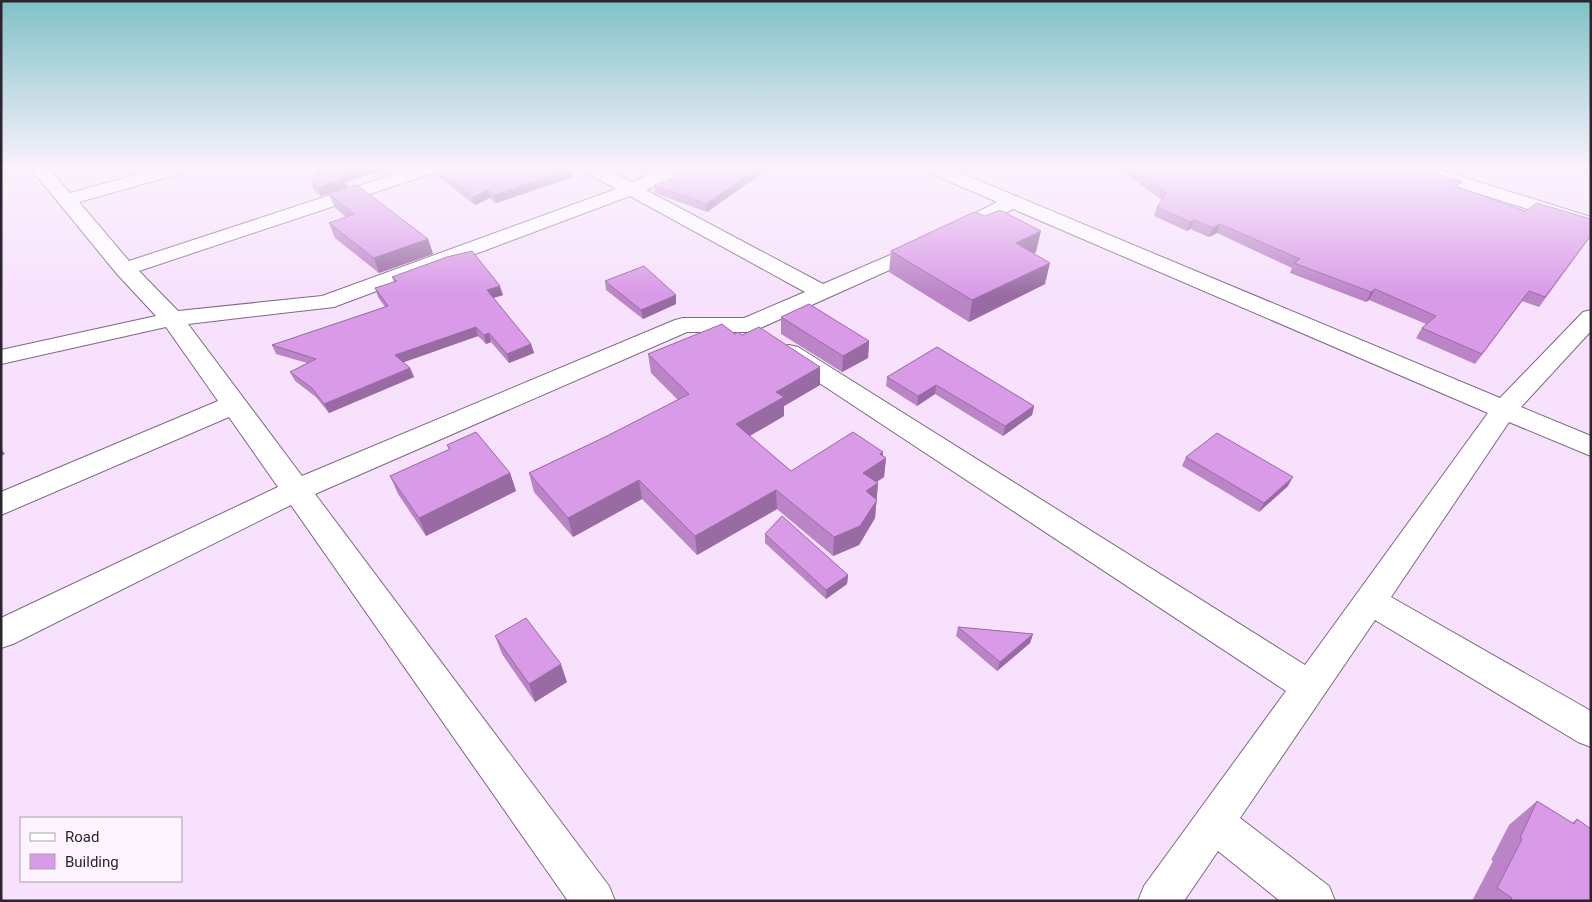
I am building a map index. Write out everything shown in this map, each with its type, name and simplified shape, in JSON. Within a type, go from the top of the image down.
[{"type":"street","points":[[75,211],[125,269],[172,319],[594,901]]},
{"type":"street","points":[[125,269],[300,211]]},
{"type":"street","points":[[1,357],[172,319],[326,302],[572,211]]},
{"type":"street","points":[[673,211],[822,292]]},
{"type":"street","points":[[1,634],[296,490],[683,325],[748,325],[925,247],[994,211]]},
{"type":"street","points":[[1037,211],[1591,447]]},
{"type":"street","points":[[1553,211],[1591,223]]},
{"type":"street","points":[[1160,901],[1504,410],[1591,317]]},
{"type":"street","points":[[748,325],[1309,687]]},
{"type":"street","points":[[1,504],[233,405]]},
{"type":"street","points":[[1370,601],[1591,730]]},
{"type":"street","points":[[1214,823],[1314,901]]},
{"type":"building","points":[[350,211],[391,211],[428,239],[374,258],[329,223],[354,214]]},
{"type":"building","points":[[1002,211],[1041,231],[1016,243],[1050,263],[972,300],[891,251],[974,212],[985,216]]},
{"type":"building","points":[[1166,211],[1564,211],[1591,219],[1591,235],[1545,297],[1529,291],[1482,354],[1422,328],[1436,316],[1375,289],[1371,292],[1294,263],[1300,259],[1220,224],[1213,228],[1194,220],[1191,222]]},
{"type":"building","points":[[472,251],[500,286],[487,290],[531,344],[507,354],[489,333],[484,335],[476,327],[395,355],[410,368],[324,404],[312,388],[290,372],[316,359],[272,345],[388,306],[375,288],[397,281],[392,277],[447,257]]},
{"type":"building","points":[[644,266],[676,295],[641,310],[605,281]]},
{"type":"building","points":[[809,304],[869,341],[843,356],[781,317]]},
{"type":"building","points":[[722,324],[735,334],[738,332],[742,335],[759,327],[820,367],[776,392],[784,397],[736,424],[791,471],[853,432],[883,452],[880,454],[886,458],[863,473],[878,483],[866,491],[877,500],[860,526],[834,537],[776,490],[695,536],[639,480],[568,518],[529,473],[689,394],[648,354]]},
{"type":"building","points":[[937,347],[1034,406],[1005,426],[936,385],[918,396],[887,377]]},
{"type":"building","points":[[476,432],[510,473],[419,518],[390,476],[450,449],[447,445]]},
{"type":"building","points":[[1217,433],[1293,477],[1264,503],[1186,457]]},
{"type":"building","points":[[782,516],[848,575],[826,590],[765,534]]},
{"type":"building","points":[[526,618],[561,664],[529,684],[495,636]]},
{"type":"building","points":[[958,627],[1033,634],[1000,662]]},
{"type":"building","points":[[1537,801],[1574,824],[1577,819],[1591,829],[1591,901],[1511,901],[1512,898],[1497,888],[1522,839],[1520,838]]}]
